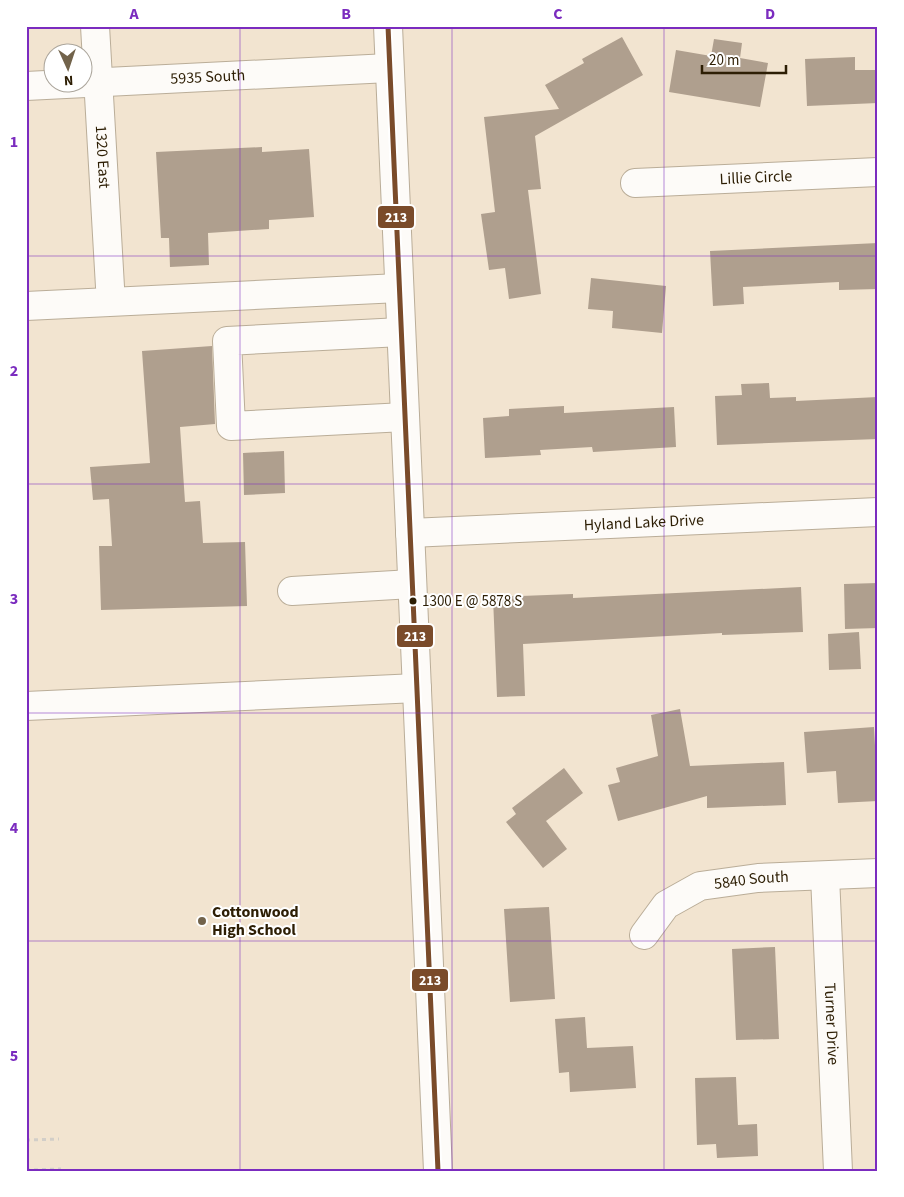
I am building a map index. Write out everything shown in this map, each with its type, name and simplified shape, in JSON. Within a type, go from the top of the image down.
[{"type":"street","name":"1320 East","points":[[95,26],[110,287]]},
{"type":"street","points":[[388,26],[438,1171]]},
{"type":"street","name":"5935 South","points":[[26,86],[389,68]]},
{"type":"street","name":"Lillie Circle","points":[[635,183],[878,172]]},
{"type":"street","points":[[26,306],[399,288]]},
{"type":"street","points":[[401,332],[227,341],[231,426],[405,417]]},
{"type":"street","name":"Hyland Lake Drive","points":[[410,533],[878,512]]},
{"type":"street","points":[[292,591],[412,584]]},
{"type":"street","points":[[26,706],[416,688]]},
{"type":"street","name":"5840 South","points":[[644,935],[666,904],[700,886],[758,878],[878,873]]},
{"type":"street","name":"Turner Drive","points":[[825,876],[838,1171]]},
{"type":"path","points":[[26,1140],[59,1139]]},
{"type":"path","points":[[26,1170],[61,1169]]},
{"type":"building","points":[[622,37],[643,75],[535,136],[541,189],[528,190],[541,294],[509,299],[505,268],[489,270],[481,214],[495,212],[484,117],[559,109],[545,85],[584,63],[582,59]]},
{"type":"building","points":[[714,39],[742,43],[740,58],[768,63],[760,107],[669,92],[676,50],[711,56]]},
{"type":"building","points":[[855,57],[855,70],[878,70],[878,103],[807,106],[805,59]]},
{"type":"building","points":[[262,147],[262,152],[309,149],[314,217],[269,220],[269,229],[208,233],[209,265],[170,267],[169,238],[161,238],[156,152]]},
{"type":"building","points":[[878,243],[878,289],[839,290],[839,282],[743,287],[744,304],[713,306],[710,251]]},
{"type":"building","points":[[591,278],[666,286],[662,333],[612,328],[613,311],[588,309]]},
{"type":"building","points":[[212,346],[215,424],[180,427],[185,502],[200,501],[203,543],[245,542],[247,606],[101,610],[99,546],[112,546],[109,499],[93,500],[90,467],[150,463],[142,351]]},
{"type":"building","points":[[769,383],[770,398],[796,397],[796,401],[878,397],[878,439],[717,445],[715,396],[742,395],[741,384]]},
{"type":"building","points":[[564,406],[564,413],[674,407],[676,447],[593,452],[592,447],[540,450],[541,455],[485,458],[483,418],[509,416],[509,409]]},
{"type":"building","points":[[284,451],[285,493],[244,495],[243,453]]},
{"type":"building","points":[[878,583],[878,628],[845,629],[844,584]]},
{"type":"building","points":[[801,587],[803,632],[722,635],[722,633],[523,644],[525,696],[497,697],[493,597],[573,594],[573,598]]},
{"type":"building","points":[[859,632],[861,669],[829,670],[828,634]]},
{"type":"building","points":[[680,709],[690,766],[784,762],[786,805],[707,808],[707,796],[618,821],[608,785],[620,782],[616,768],[658,756],[651,715]]},
{"type":"building","points":[[874,727],[878,801],[838,803],[836,771],[807,773],[804,732]]},
{"type":"building","points":[[564,768],[583,793],[546,821],[567,849],[543,868],[506,822],[516,814],[512,808]]},
{"type":"building","points":[[549,907],[555,999],[510,1002],[504,909]]},
{"type":"building","points":[[775,947],[779,1039],[736,1040],[732,949]]},
{"type":"building","points":[[585,1017],[587,1048],[633,1046],[636,1088],[570,1092],[569,1072],[559,1073],[555,1019]]},
{"type":"building","points":[[736,1077],[738,1125],[757,1124],[758,1156],[717,1158],[716,1144],[697,1145],[695,1078]]},
{"type":"transit line","name":"213","points":[[388,26],[438,1171]]},
{"type":"place","name":"1300 E @ 5878 S","points":[[413,601]]},
{"type":"place","name":"Cottonwood High School","points":[[202,921]]}]
